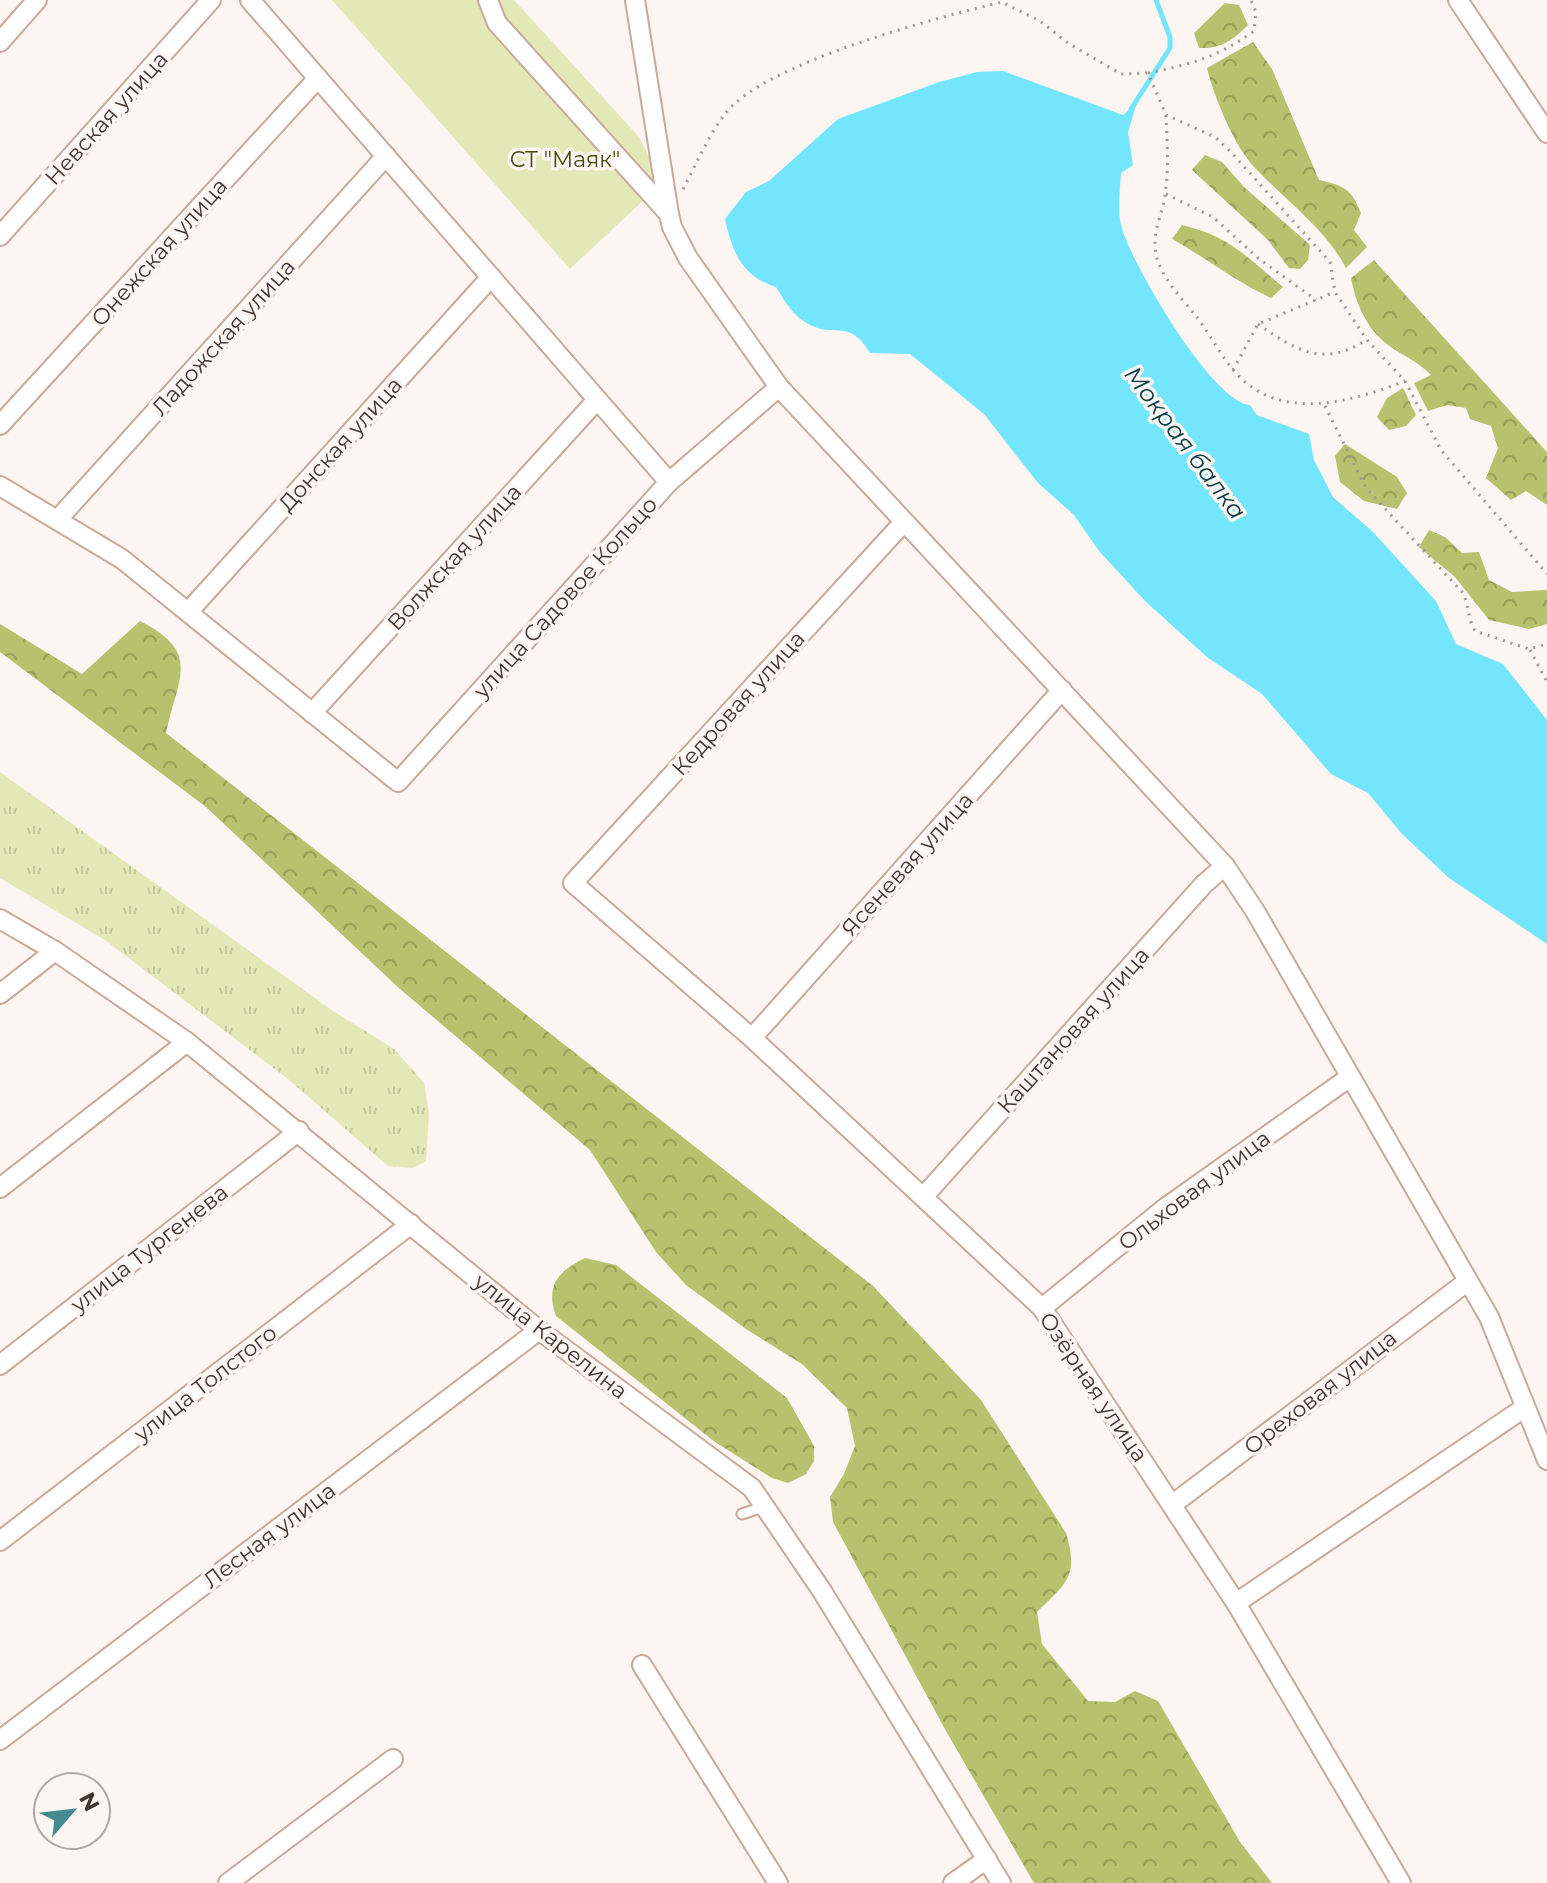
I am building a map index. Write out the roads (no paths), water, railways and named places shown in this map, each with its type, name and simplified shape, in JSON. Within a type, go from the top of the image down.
[{"type":"street","points":[[0,42],[37,0]]},
{"type":"street","name":"Невская улица","points":[[0,236],[211,0]]},
{"type":"street","name":"улица Садовое Кольцо","points":[[0,486],[59,518],[122,559],[398,782],[669,482],[250,0]]},
{"type":"street","points":[[488,0],[497,23],[669,214]]},
{"type":"street","points":[[635,0],[669,214],[688,258],[779,387],[1225,866],[1489,1317],[1547,1460]]},
{"type":"street","points":[[1458,0],[1547,133]]},
{"type":"street","name":"Онежская улица","points":[[0,425],[318,78]]},
{"type":"street","name":"Ладожская улица","points":[[59,518],[386,156]]},
{"type":"street","name":"Донская улица","points":[[189,611],[491,277]]},
{"type":"street","points":[[669,482],[779,387]]},
{"type":"street","name":"Волжская улица","points":[[312,713],[596,401]]},
{"type":"street","name":"Кедровая улица","points":[[573,883],[903,523]]},
{"type":"street","name":"Ясеневая улица","points":[[752,1038],[1062,690]]},
{"type":"street","name":"Каштановая улица","points":[[924,1196],[1204,884],[1225,866]]},
{"type":"street","name":"Озёрная улица","points":[[573,883],[752,1038],[1042,1308],[1236,1603],[1401,1883]]},
{"type":"street","name":"улица Карелина","points":[[0,919],[55,951],[187,1042],[539,1330],[752,1488],[1001,1883]]},
{"type":"street","points":[[0,994],[55,951]]},
{"type":"street","points":[[0,1188],[187,1042]]},
{"type":"street","name":"Ольховая улица","points":[[1042,1308],[1165,1208],[1350,1077]]},
{"type":"street","name":"улица Тургенева","points":[[0,1365],[299,1131]]},
{"type":"street","name":"улица Толстого","points":[[0,1541],[411,1224]]},
{"type":"street","name":"Ореховая улица","points":[[1173,1504],[1468,1281]]},
{"type":"street","name":"Лесная улица","points":[[0,1740],[539,1330]]},
{"type":"street","points":[[1236,1603],[1524,1408]]},
{"type":"street","points":[[642,1665],[778,1883]]},
{"type":"street","points":[[236,1880],[393,1759]]},
{"type":"street","points":[[953,1883],[987,1859]]},
{"type":"lane","points":[[742,1514],[766,1506]]},
{"type":"water","points":[[1003,71],[1123,115],[1137,102],[1128,132],[1133,165],[1121,173],[1120,222],[1129,247],[1176,330],[1216,382],[1234,398],[1250,405],[1257,415],[1309,434],[1314,460],[1333,497],[1373,532],[1436,601],[1456,644],[1503,664],[1547,720],[1547,944],[1449,878],[1402,834],[1368,793],[1331,774],[1262,694],[1207,657],[1145,601],[1099,551],[1074,515],[1038,483],[984,414],[910,354],[870,353],[849,332],[810,325],[790,308],[776,287],[755,277],[740,261],[725,219],[746,192],[769,181],[838,119],[939,82],[977,72]]},
{"type":"waterway","name":"Мокрая балка","points":[[1131,109],[1170,48],[1170,37],[1156,0]]},
{"type":"park label","name":"СТ \"Маяк\"","points":[[565,159]]}]
